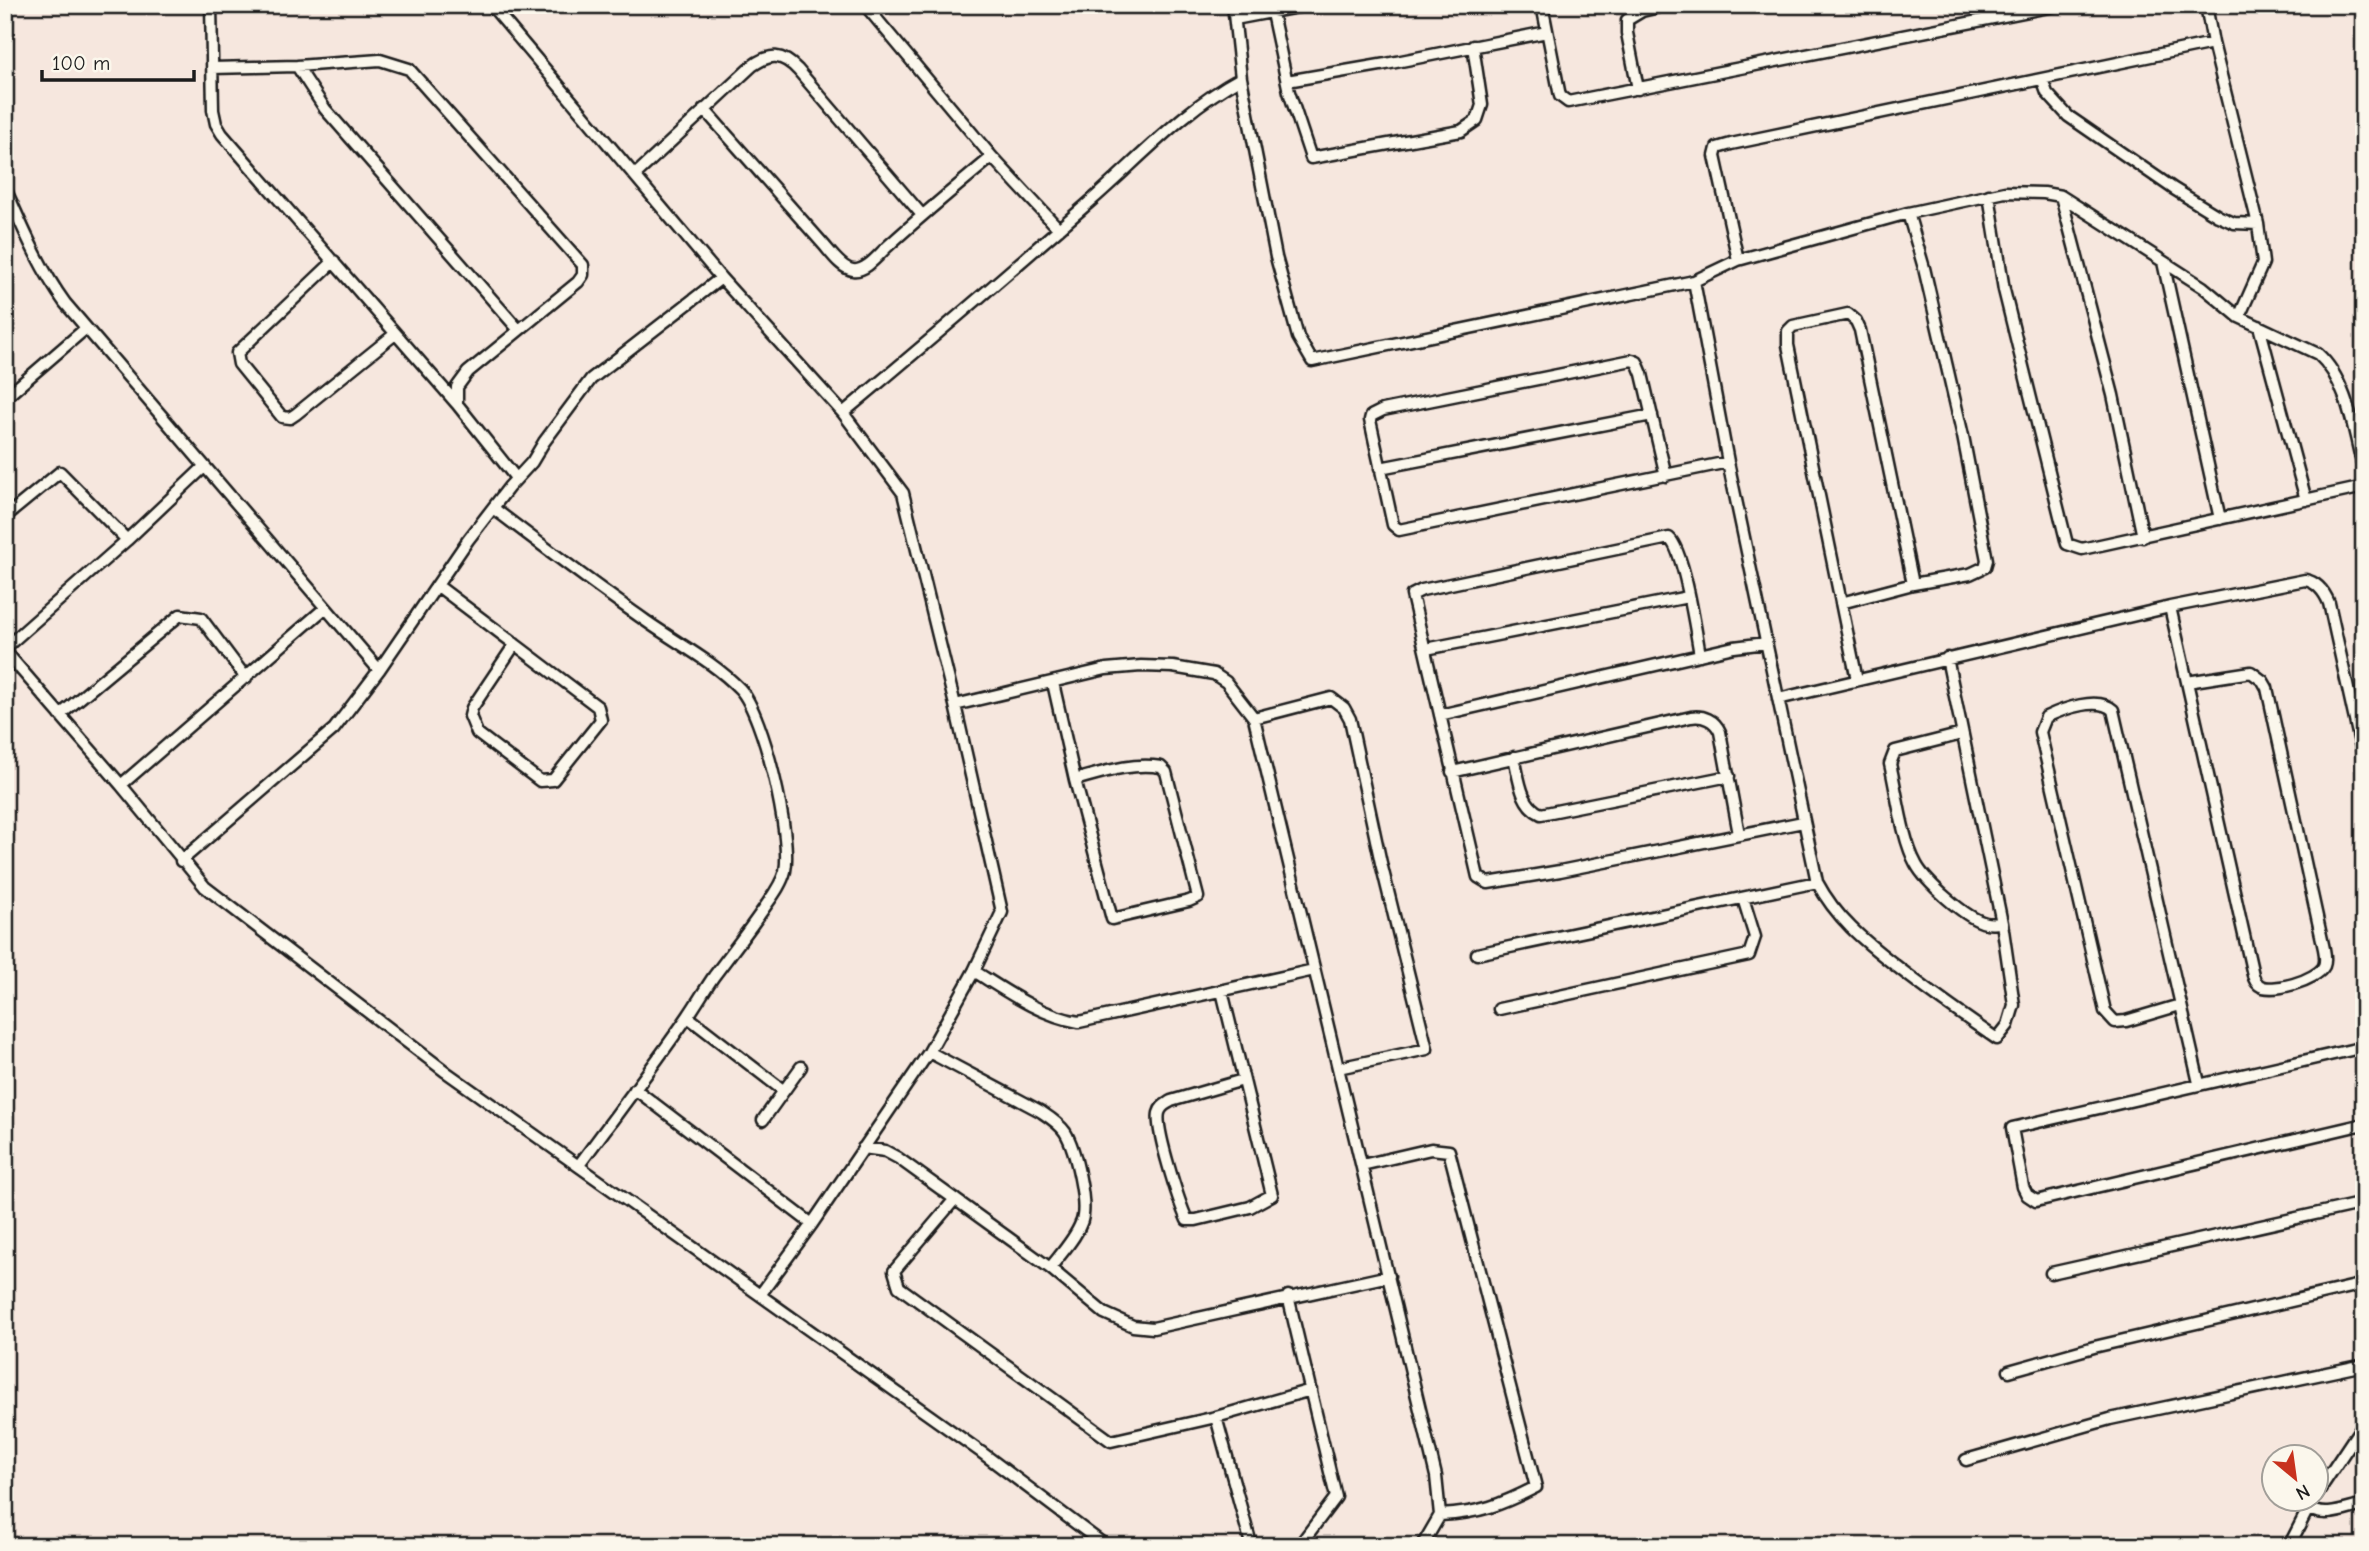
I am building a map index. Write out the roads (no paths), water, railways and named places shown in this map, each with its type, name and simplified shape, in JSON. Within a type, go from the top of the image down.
[{"type":"street","points":[[211,5],[213,110],[216,124],[222,134],[457,404],[516,478]]},
{"type":"street","points":[[491,5],[721,278],[843,413],[903,493],[1002,912],[974,971],[929,1052],[813,1224],[760,1294]]},
{"type":"street","points":[[865,5],[992,157],[1059,229]]},
{"type":"street","points":[[1233,5],[1241,78],[1279,268],[1298,337],[1312,361],[1694,281],[1738,260],[1908,213],[1989,195],[2023,192],[2061,196],[2203,287],[2239,317],[2318,354],[2341,386],[2364,471]]},
{"type":"street","points":[[1235,19],[1308,5]]},
{"type":"street","points":[[1542,5],[1560,96],[1568,102],[2059,5]]},
{"type":"street","points":[[1638,89],[1627,20],[1642,11],[1667,5]]},
{"type":"street","points":[[2206,5],[2258,224],[2263,263],[2239,317]]},
{"type":"street","points":[[1272,13],[1287,81],[1311,158],[1461,131],[1477,120],[1482,105],[1473,46]]},
{"type":"street","points":[[1287,81],[1547,32]]},
{"type":"street","points":[[1738,260],[1715,156],[1717,148],[2213,43]]},
{"type":"street","points":[[635,175],[705,109],[761,60],[772,55],[785,58],[798,70],[922,215]]},
{"type":"street","points":[[212,68],[380,60],[409,69],[583,265],[583,275],[578,282],[518,329],[461,380],[457,387],[457,404]]},
{"type":"street","points":[[297,66],[325,109],[518,329]]},
{"type":"street","points":[[843,413],[1059,229],[1185,117],[1224,87],[1241,78]]},
{"type":"street","points":[[2042,79],[2047,93],[2068,117],[2164,183],[2234,223],[2258,224]]},
{"type":"street","points":[[705,109],[831,252],[845,267],[855,271],[867,265],[992,157]]},
{"type":"street","points":[[5,188],[42,269],[85,329],[379,670]]},
{"type":"street","points":[[1989,195],[2004,289],[2067,544],[2082,550],[2364,487]]},
{"type":"street","points":[[2061,196],[2113,395],[2143,537]]},
{"type":"street","points":[[1841,603],[1913,584],[1970,574],[1985,567],[1987,560],[1963,436],[1924,268],[1908,213]]},
{"type":"street","points":[[334,261],[237,352],[239,364],[282,416],[290,418],[296,414],[395,334]]},
{"type":"street","points":[[2163,262],[2220,519]]},
{"type":"street","points":[[181,861],[334,729],[379,670],[468,540],[516,478],[532,462],[591,379],[721,278]]},
{"type":"street","points":[[1694,281],[1728,462],[1816,882],[1826,900],[1856,934],[1933,995],[1997,1038],[2008,1025],[2014,1004],[2002,923],[1947,658]]},
{"type":"street","points":[[1857,680],[1788,345],[1787,331],[1800,323],[1847,314],[1856,321],[1860,330],[1913,584]]},
{"type":"street","points":[[2259,326],[2306,500]]},
{"type":"street","points":[[5,398],[85,329]]},
{"type":"street","points":[[1666,476],[1642,374],[1636,360],[1628,359],[1377,412],[1370,420],[1393,525],[1399,530],[1666,476],[1728,462]]},
{"type":"street","points":[[1380,468],[1651,415]]},
{"type":"street","points":[[204,467],[5,649],[121,785],[181,861],[205,887],[446,1072],[981,1452],[1106,1546]]},
{"type":"street","points":[[5,517],[60,472],[127,540]]},
{"type":"street","points":[[493,508],[642,619],[731,681],[749,701],[772,768],[786,852],[785,872],[780,884],[745,937],[579,1165]]},
{"type":"street","points":[[1700,655],[1674,542],[1666,537],[1412,595],[1478,877],[1488,883],[1560,871],[1803,822]]},
{"type":"street","points":[[1778,699],[2170,607],[2300,580],[2315,583],[2329,603],[2364,761]]},
{"type":"street","points":[[438,586],[515,644],[598,707],[601,720],[553,780],[540,781],[477,733],[470,716],[472,708],[515,644]]},
{"type":"street","points":[[1426,649],[1688,597]]},
{"type":"street","points":[[2170,607],[2253,975],[2256,983],[2265,988],[2307,980],[2325,964],[2324,949],[2267,688],[2263,681],[2251,672],[2187,682]]},
{"type":"street","points":[[121,785],[325,608]]},
{"type":"street","points":[[60,715],[180,615],[201,618],[246,678]]},
{"type":"street","points":[[1440,715],[1734,647],[1766,643]]},
{"type":"street","points":[[955,705],[1118,668],[1141,666],[1194,669],[1214,674],[1226,682],[1254,718],[1436,1476],[1440,1515],[1422,1546]]},
{"type":"street","points":[[1053,683],[1075,780],[1112,919],[1198,897],[1166,772],[1161,767],[1124,767],[1075,780]]},
{"type":"street","points":[[1254,718],[1331,698],[1344,708],[1350,719],[1381,863],[1427,1049],[1338,1068]]},
{"type":"street","points":[[2180,1005],[2126,1021],[2115,1021],[2105,1011],[2040,733],[2046,717],[2059,711],[2100,704],[2113,710],[2199,1083]]},
{"type":"street","points":[[1452,772],[1698,716],[1717,727],[1739,834]]},
{"type":"street","points":[[1962,734],[1895,751],[1890,764],[1909,849],[1920,871],[1950,901],[1968,913],[1985,923],[2002,923]]},
{"type":"street","points":[[1514,757],[1526,801],[1530,808],[1541,814],[1729,776]]},
{"type":"street","points":[[1477,954],[1816,882]]},
{"type":"street","points":[[1499,1009],[1749,955],[1755,937],[1744,898]]},
{"type":"street","points":[[974,971],[1039,1007],[1067,1020],[1079,1022],[1314,970]]},
{"type":"street","points":[[1222,990],[1272,1195],[1250,1207],[1187,1220],[1161,1135],[1158,1116],[1161,1108],[1171,1101],[1243,1080]]},
{"type":"street","points":[[688,1017],[784,1091]]},
{"type":"street","points":[[2364,1047],[2012,1128],[2023,1187],[2032,1200],[2042,1200],[2364,1124]]},
{"type":"street","points":[[929,1052],[1040,1111],[1056,1121],[1065,1132],[1083,1192],[1083,1216],[1078,1229],[1050,1268]]},
{"type":"street","points":[[764,1120],[802,1067]]},
{"type":"street","points":[[635,1088],[813,1224]]},
{"type":"street","points":[[863,1148],[885,1151],[898,1158],[1050,1268],[1104,1313],[1133,1326],[1153,1328],[1288,1296],[1389,1276]]},
{"type":"street","points":[[1362,1166],[1431,1149],[1449,1152],[1536,1487],[1499,1506],[1463,1514],[1440,1515]]},
{"type":"street","points":[[955,1199],[894,1271],[898,1287],[1111,1441],[1216,1417],[1311,1390]]},
{"type":"street","points":[[2051,1273],[2364,1203]]},
{"type":"street","points":[[2009,1370],[2094,1347],[2364,1284]]},
{"type":"street","points":[[1288,1296],[1336,1497],[1300,1546]]},
{"type":"street","points":[[1966,1460],[2110,1419],[2364,1365]]},
{"type":"street","points":[[1216,1417],[1253,1546]]},
{"type":"street","points":[[2330,1474],[2364,1423]]},
{"type":"street","points":[[2316,1512],[2326,1514],[2364,1505]]},
{"type":"street","points":[[2289,1546],[2307,1512]]}]
